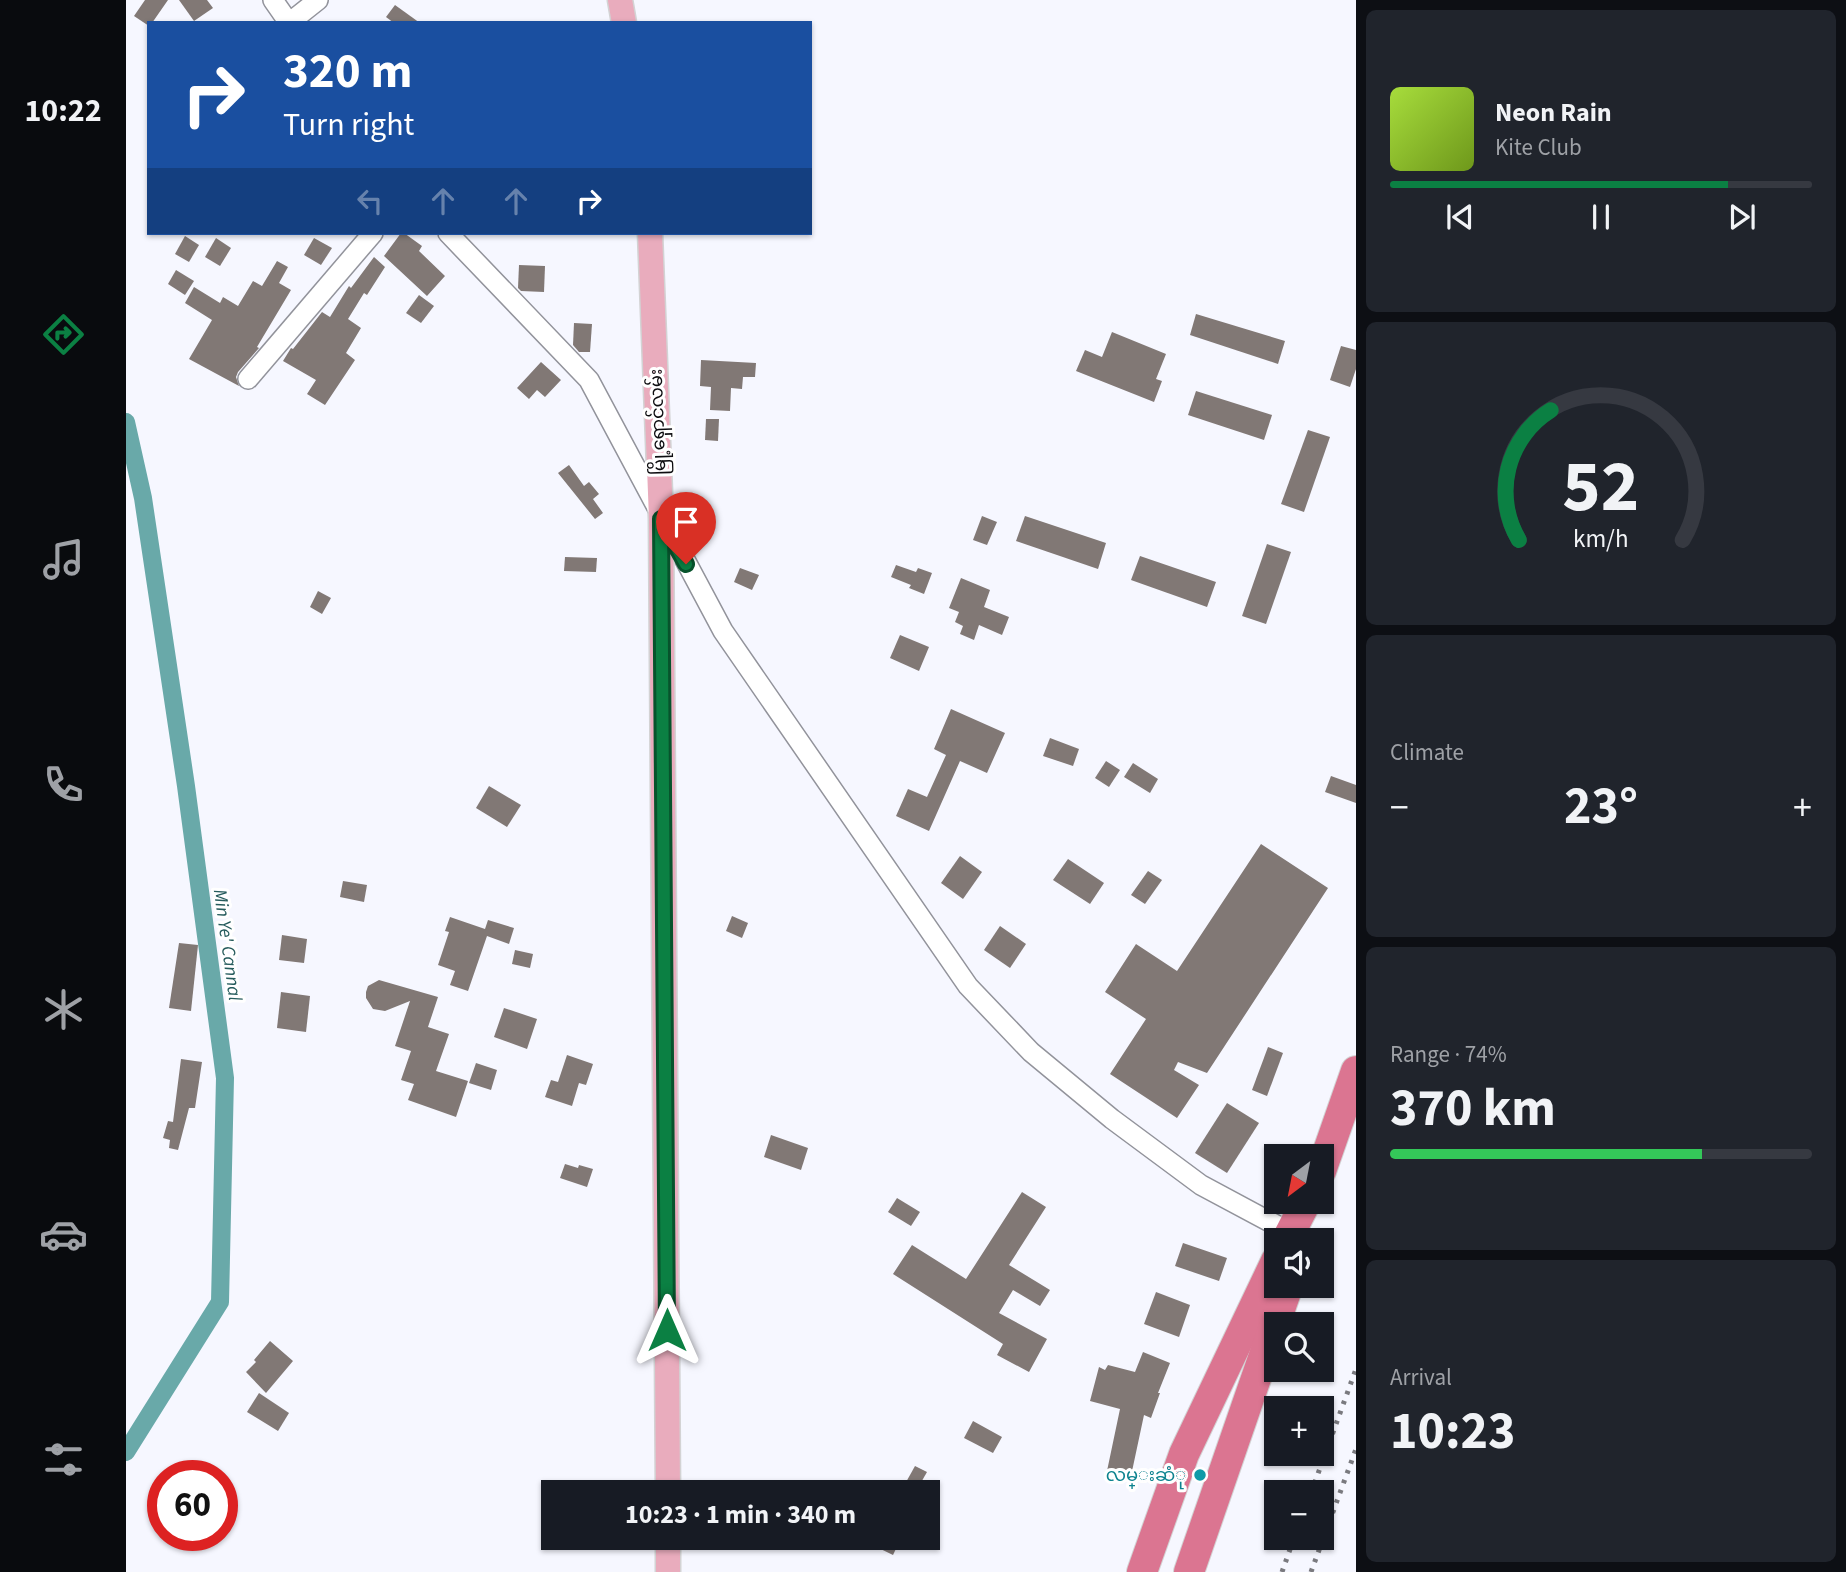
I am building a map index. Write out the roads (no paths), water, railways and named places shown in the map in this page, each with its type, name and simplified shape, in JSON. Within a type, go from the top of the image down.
[{"type":"highway","points":[[1330,1144],[1356,1070]]},
{"type":"highway","points":[[1142,1572],[1184,1454],[1264,1286]]},
{"type":"highway","points":[[1189,1572],[1284,1298]]},
{"type":"main road","points":[[620,0],[624,21]]},
{"type":"main road","name":"မြို့ရှောင်လမ်း","points":[[650,235],[661,519],[667,1480]]},
{"type":"main road","points":[[668,1550],[668,1572]]},
{"type":"street","points":[[273,0],[288,21]]},
{"type":"street","points":[[292,21],[318,0]]},
{"type":"street","points":[[248,379],[371,235]]},
{"type":"street","points":[[449,235],[589,380],[723,631],[968,986],[1031,1052],[1112,1119],[1201,1185],[1278,1228]]},
{"type":"waterway","name":"Min Ye' Cannal","points":[[126,422],[143,498],[186,786],[225,1078],[220,1302],[126,1452]]},
{"type":"railway","points":[[1316,1480],[1356,1369]]},
{"type":"railway","points":[[1311,1572],[1356,1449]]},
{"type":"railway","points":[[1282,1572],[1290,1550]]},
{"type":"place","name":"လမ္းဆံု","points":[[1200,1475]]}]
